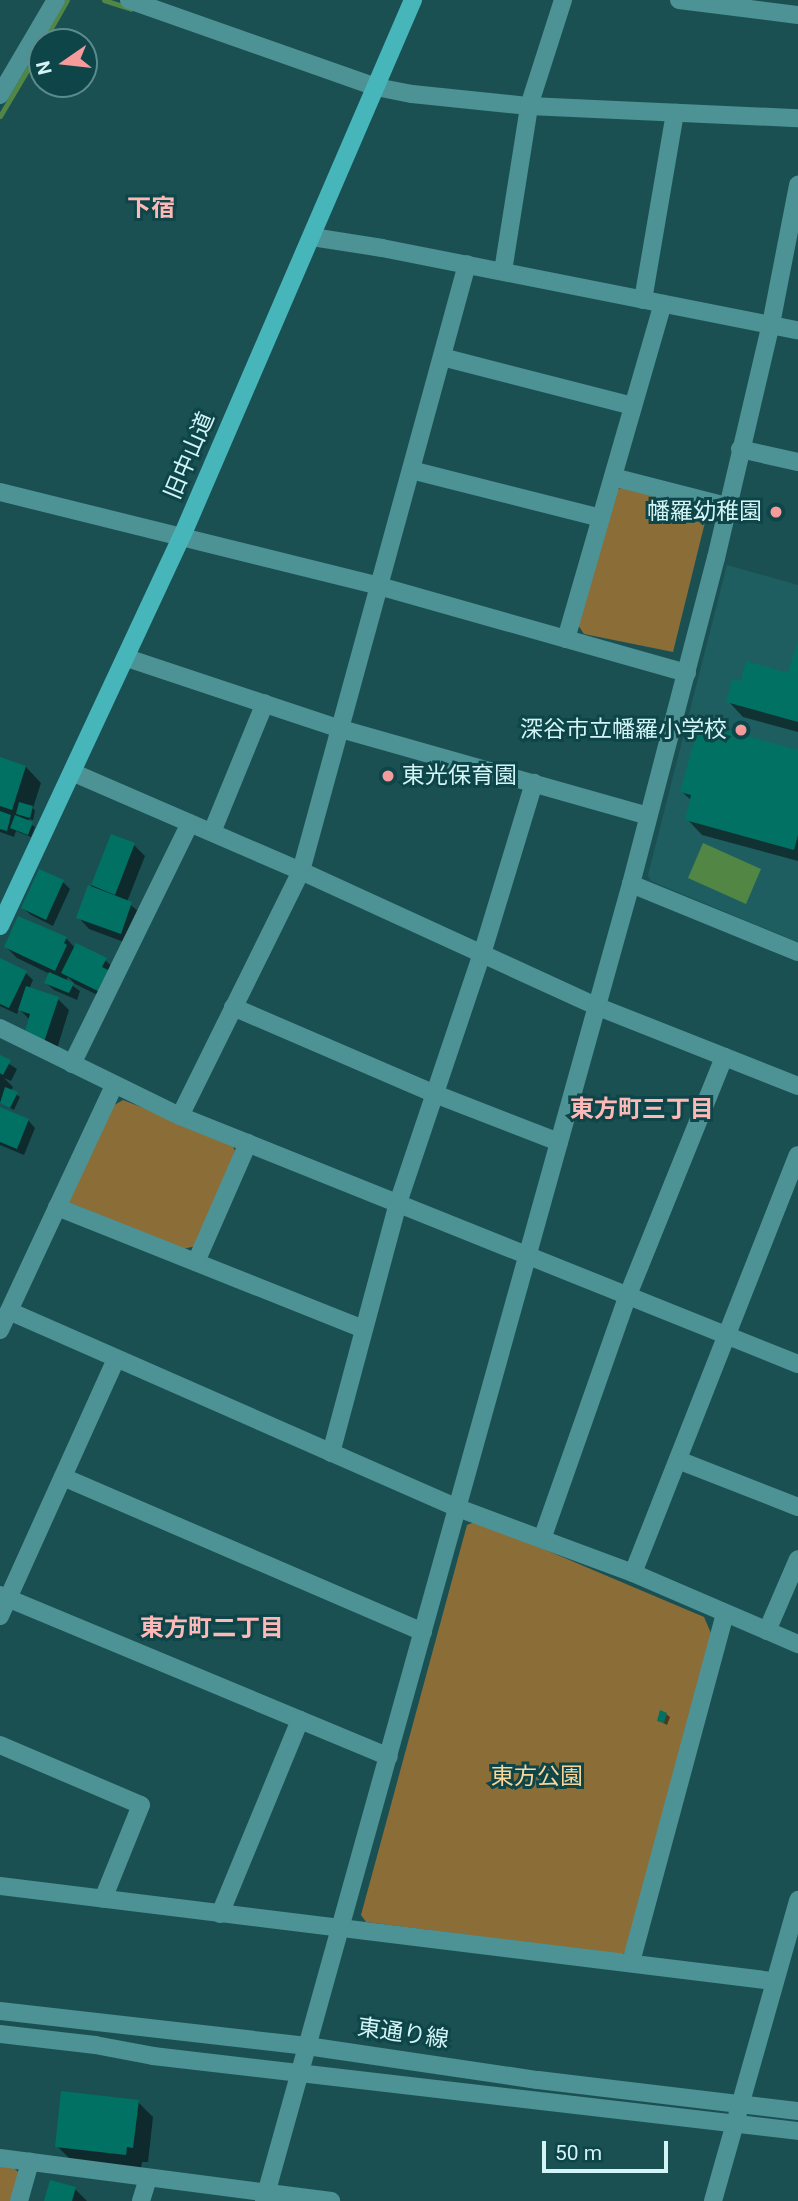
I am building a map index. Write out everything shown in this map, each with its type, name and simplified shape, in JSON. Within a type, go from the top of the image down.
[{"type":"main road","name":"旧中山道","points":[[0,926],[182,536],[413,0]]},
{"type":"street","points":[[0,95],[56,0]]},
{"type":"street","points":[[129,0],[376,87],[412,94],[528,106],[798,118]]},
{"type":"street","points":[[503,271],[528,106],[563,0]]},
{"type":"street","points":[[680,0],[798,15]]},
{"type":"street","points":[[643,300],[676,113]]},
{"type":"street","points":[[265,2197],[631,884],[687,673],[793,236],[798,185]]},
{"type":"street","points":[[312,237],[467,264],[798,330]]},
{"type":"street","points":[[180,1116],[301,871],[467,264]]},
{"type":"street","points":[[566,639],[663,304]]},
{"type":"street","points":[[442,357],[634,406]]},
{"type":"street","points":[[740,449],[798,462]]},
{"type":"street","points":[[411,470],[601,518]]},
{"type":"street","points":[[613,477],[727,506]]},
{"type":"street","points":[[0,492],[379,586],[687,673]]},
{"type":"street","points":[[127,658],[341,729],[648,816]]},
{"type":"street","points":[[212,832],[265,703]]},
{"type":"street","points":[[74,772],[301,871],[596,1006],[798,1086]]},
{"type":"street","points":[[331,1453],[398,1203],[482,954],[534,783]]},
{"type":"street","points":[[72,1064],[190,822]]},
{"type":"street","points":[[631,884],[798,952]]},
{"type":"street","points":[[233,1007],[435,1094],[559,1142]]},
{"type":"street","points":[[0,1027],[114,1086],[180,1116],[798,1364]]},
{"type":"street","points":[[541,1539],[628,1295],[724,1057]]},
{"type":"street","points":[[0,1330],[7,1306],[114,1086]]},
{"type":"street","points":[[196,1262],[248,1143]]},
{"type":"street","points":[[633,1573],[729,1336],[798,1155]]},
{"type":"street","points":[[57,1207],[364,1329]]},
{"type":"street","points":[[7,1306],[116,1359],[458,1508],[633,1573],[798,1644]]},
{"type":"street","points":[[0,1616],[4,1596],[63,1477],[116,1359]]},
{"type":"street","points":[[678,1460],[798,1507]]},
{"type":"street","points":[[63,1477],[423,1632]]},
{"type":"street","points":[[767,1632],[798,1559]]},
{"type":"street","points":[[4,1596],[389,1757]]},
{"type":"street","points":[[631,1962],[725,1614]]},
{"type":"street","points":[[220,1914],[300,1720]]},
{"type":"street","points":[[0,1745],[141,1805],[103,1899]]},
{"type":"street","points":[[0,1886],[773,1981]]},
{"type":"street","points":[[713,2201],[773,1981],[791,1947],[798,1900]]},
{"type":"street","name":"東通り線","points":[[0,2011],[307,2046],[538,2080],[738,2113],[798,2131]]},
{"type":"street","name":"東通り線","points":[[0,2034],[95,2045],[153,2056],[299,2072],[738,2113],[798,2111]]},
{"type":"street","points":[[0,2158],[265,2197],[331,2201]]},
{"type":"street","points":[[19,2201],[30,2162]]},
{"type":"street","points":[[141,2201],[148,2178]]},
{"type":"shaded area","name":"深谷市立幡羅小学校","points":[[727,565],[798,585],[798,942],[651,881],[648,875]]},
{"type":"shaded area","points":[[703,843],[761,869],[746,904],[688,878]]},
{"type":"green space","points":[[624,486],[703,506],[707,514],[673,652],[584,634],[578,625],[617,490]]},
{"type":"green space","points":[[123,1100],[231,1142],[235,1151],[196,1246],[183,1249],[68,1202],[111,1107]]},
{"type":"green space","name":"東方公園","points":[[477,1521],[704,1617],[713,1638],[629,1948],[622,1955],[366,1922],[361,1915],[467,1525]]},
{"type":"green space","points":[[0,2166],[14,2168],[19,2173],[11,2201],[0,2201]]},
{"type":"building","points":[[798,640],[798,722],[726,702],[732,679],[741,681],[746,661],[788,673]]},
{"type":"building","points":[[699,723],[798,750],[798,835],[794,850],[685,820],[691,795],[680,792]]},
{"type":"building","points":[[0,757],[26,766],[12,810],[0,806]]},
{"type":"building","points":[[19,802],[33,806],[30,818],[16,814]]},
{"type":"building","points":[[0,811],[11,815],[7,831],[0,829]]},
{"type":"building","points":[[15,815],[33,822],[28,835],[10,828]]},
{"type":"building","points":[[111,834],[135,843],[115,895],[91,885]]},
{"type":"building","points":[[39,869],[64,880],[46,920],[21,908]]},
{"type":"building","points":[[88,885],[132,902],[121,934],[76,918]]},
{"type":"building","points":[[18,916],[67,937],[64,943],[67,945],[55,971],[4,947]]},
{"type":"building","points":[[76,943],[107,958],[102,967],[110,971],[100,992],[61,973]]},
{"type":"building","points":[[0,958],[27,971],[9,1008],[0,1004]]},
{"type":"building","points":[[49,972],[74,983],[69,993],[44,983]]},
{"type":"building","points":[[26,986],[59,997],[44,1042],[24,1035],[30,1014],[18,1010]]},
{"type":"building","points":[[0,1055],[11,1060],[3,1075],[0,1073]]},
{"type":"building","points":[[5,1087],[18,1092],[10,1108],[0,1103]]},
{"type":"building","points":[[0,1107],[29,1119],[17,1149],[0,1142]]},
{"type":"building","points":[[660,1710],[667,1713],[664,1723],[657,1721]]},
{"type":"building","points":[[61,2091],[139,2100],[133,2148],[127,2147],[126,2155],[55,2147]]},
{"type":"building","points":[[50,2180],[76,2187],[72,2201],[44,2201]]},
{"type":"waterway","points":[[51,28],[67,0]]},
{"type":"waterway","points":[[104,0],[131,9]]},
{"type":"waterway","points":[[0,116],[28,69]]},
{"type":"place","name":"幡羅幼稚園","points":[[776,512]]},
{"type":"place","name":"深谷市立幡羅小学校","points":[[741,730]]},
{"type":"place","name":"東光保育園","points":[[388,776]]},
{"type":"district","name":"下宿","points":[[151,209]]},
{"type":"district","name":"東方町三丁目","points":[[642,1110]]},
{"type":"district","name":"東方町二丁目","points":[[212,1629]]}]
